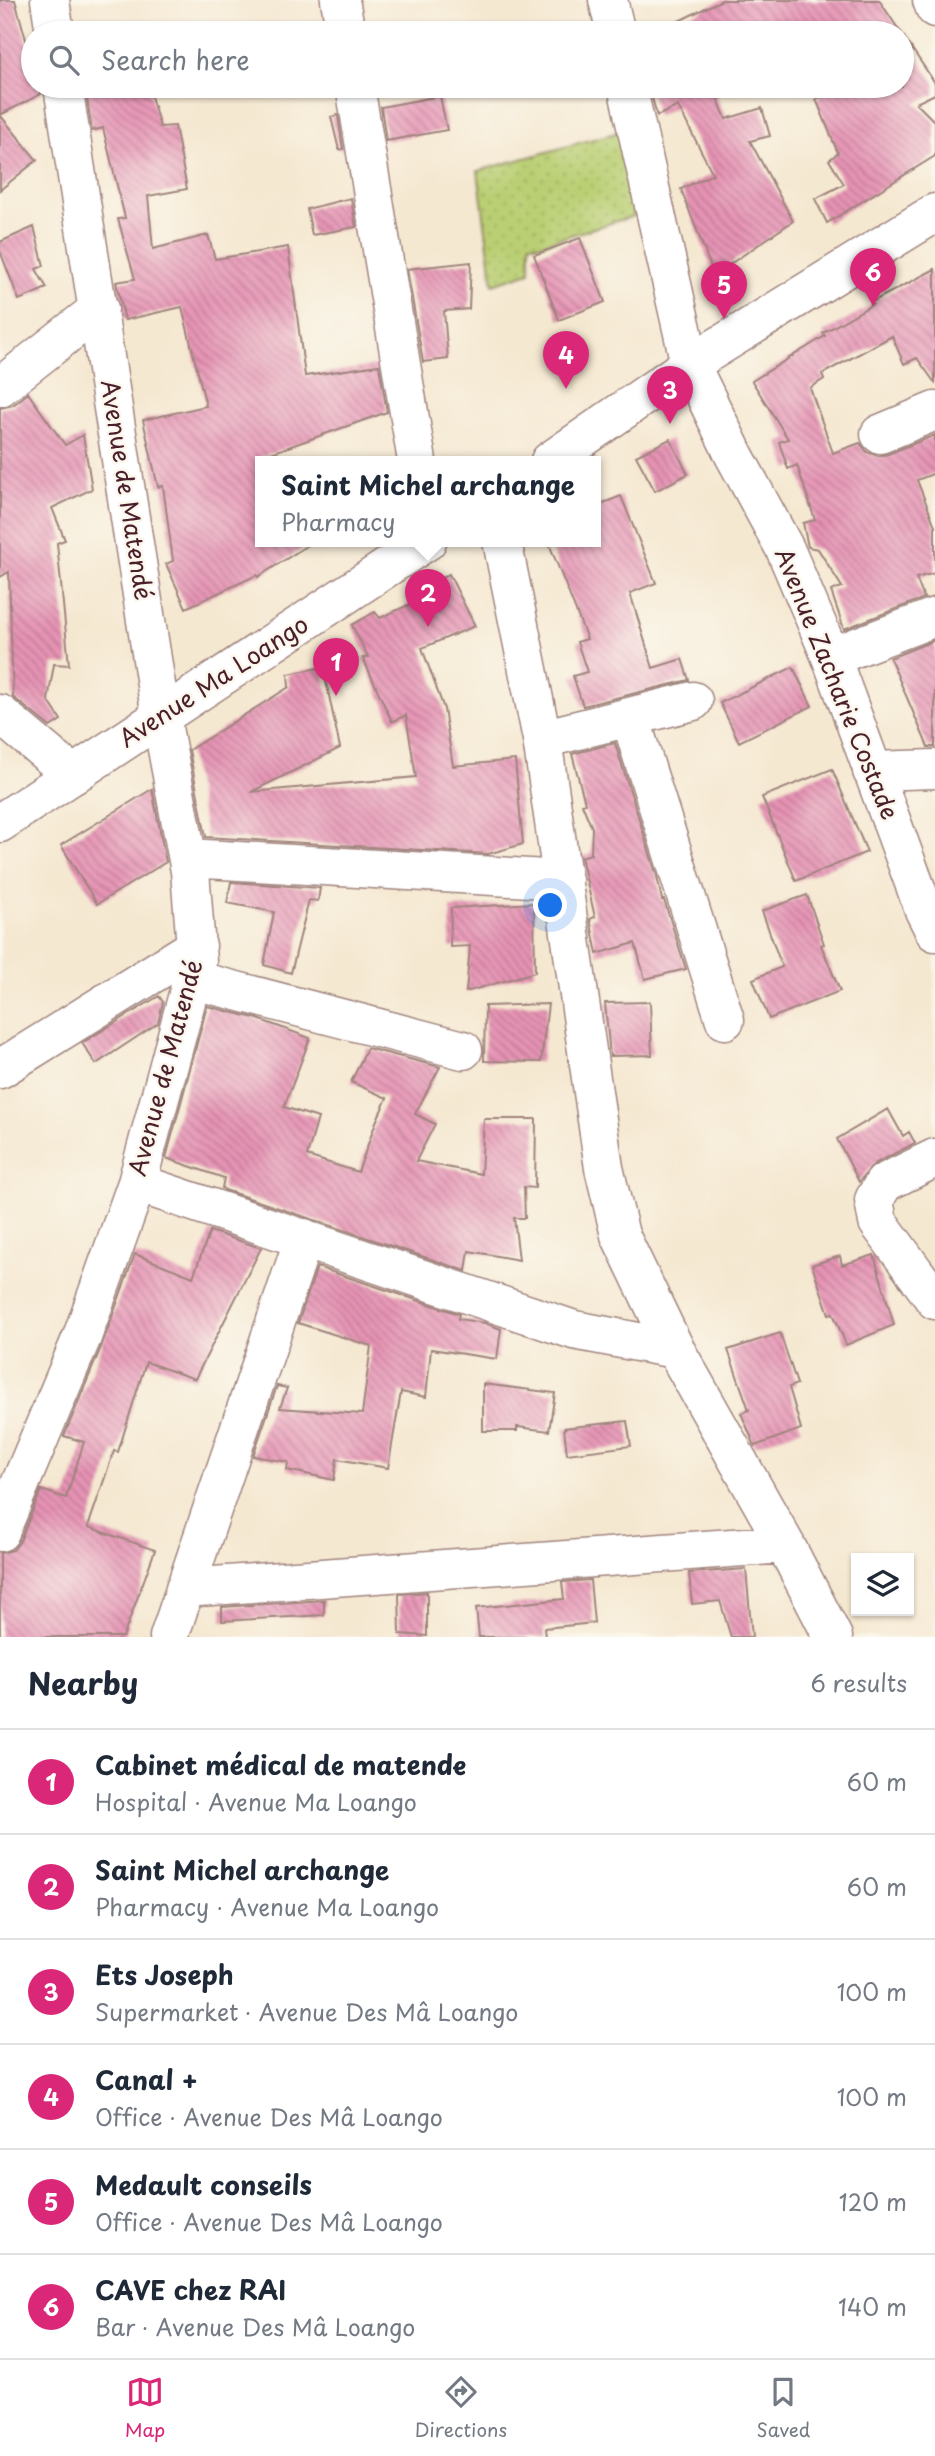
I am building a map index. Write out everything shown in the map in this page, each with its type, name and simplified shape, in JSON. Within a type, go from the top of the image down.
[{"type":"street","points":[[50,0],[53,21]]},
{"type":"street","points":[[340,0],[344,21]]},
{"type":"street","points":[[608,0],[613,21]]},
{"type":"street","points":[[932,0],[935,8]]},
{"type":"street","name":"Avenue de Matendé","points":[[0,1532],[82,1337],[137,1183],[195,963],[188,859],[161,717],[65,98]]},
{"type":"street","points":[[357,98],[416,456]]},
{"type":"street","name":"Avenue Zacharie Costade","points":[[630,98],[690,364],[734,455],[785,549],[831,657],[923,909],[935,932]]},
{"type":"street","points":[[557,456],[690,364],[935,214]]},
{"type":"street","points":[[0,387],[99,309]]},
{"type":"street","points":[[880,434],[935,411]]},
{"type":"street","name":"Avenue Ma Loango","points":[[0,823],[418,547]]},
{"type":"street","points":[[503,547],[542,739],[604,1168],[620,1235],[675,1349],[785,1544],[833,1637]]},
{"type":"street","points":[[831,657],[935,617]]},
{"type":"street","points":[[542,739],[693,701]]},
{"type":"street","points":[[0,714],[73,775]]},
{"type":"street","points":[[630,717],[724,1020]]},
{"type":"street","points":[[872,771],[935,769]]},
{"type":"street","points":[[188,859],[563,880]]},
{"type":"street","points":[[0,1069],[195,963],[463,1050]]},
{"type":"street","points":[[935,1158],[884,1184],[874,1200],[878,1222],[935,1300]]},
{"type":"street","points":[[137,1183],[574,1330],[675,1349]]},
{"type":"street","points":[[169,1637],[304,1238]]},
{"type":"street","points":[[185,1588],[785,1544]]},
{"type":"green space","points":[[626,130],[634,216],[538,245],[530,243],[530,272],[493,284],[478,171]]},
{"type":"building","points":[[0,0],[15,0],[21,22],[21,98],[33,98],[0,115]]},
{"type":"building","points":[[722,0],[879,0],[893,21],[679,21]]},
{"type":"building","points":[[914,52],[935,83],[935,94],[916,103],[935,122],[935,156],[827,223],[815,199],[844,184],[829,160],[838,153],[816,99],[914,98]]},
{"type":"building","points":[[87,98],[152,98],[160,127],[175,126],[187,189],[148,196],[153,249],[208,235],[215,259],[288,247],[305,376],[379,365],[387,412],[263,456],[255,456],[255,547],[305,547],[258,577],[257,575],[186,608],[166,564],[173,561],[163,486],[158,487],[143,420],[206,406],[182,307],[125,320],[116,282],[135,279],[118,219],[125,218],[103,128],[92,131]]},
{"type":"building","points":[[440,98],[447,130],[386,141],[381,107]]},
{"type":"building","points":[[652,98],[718,98],[726,119],[762,108],[770,136],[750,141],[793,221],[714,275],[681,189],[713,174],[678,106],[657,116]]},
{"type":"building","points":[[0,115],[37,160],[0,190]]},
{"type":"building","points":[[338,115],[343,149],[339,150],[331,117]]},
{"type":"building","points":[[351,198],[356,227],[312,235],[307,209]]},
{"type":"building","points":[[34,227],[44,266],[36,269],[47,288],[19,300],[0,251],[0,242]]},
{"type":"building","points":[[580,238],[605,302],[559,320],[534,255]]},
{"type":"building","points":[[471,262],[469,309],[444,311],[448,359],[423,362],[407,269]]},
{"type":"building","points":[[935,269],[935,383],[917,358],[904,364],[892,336],[822,374],[824,379],[810,388],[833,453],[860,443],[867,452],[878,456],[935,435],[935,473],[917,480],[935,526],[935,573],[916,578],[924,598],[844,629],[831,591],[842,587],[818,549],[808,547],[803,523],[815,520],[797,465],[788,469],[779,442],[788,439],[752,381],[825,336],[823,333],[873,304],[872,302]]},
{"type":"building","points":[[28,393],[65,445],[83,435],[92,489],[52,508],[65,540],[57,543],[69,665],[54,664],[48,700],[61,720],[50,727],[13,697],[9,572],[0,577],[0,408],[13,405]]},
{"type":"building","points":[[670,439],[688,474],[655,491],[636,456]]},
{"type":"building","points":[[621,496],[656,583],[630,593],[653,668],[682,659],[689,680],[583,706],[573,676],[587,672],[577,642],[587,639],[550,547],[601,547],[601,504]]},
{"type":"building","points":[[449,574],[475,626],[422,648],[444,709],[453,766],[515,760],[523,844],[488,854],[206,837],[189,750],[289,687],[288,674],[323,667],[340,748],[251,792],[416,777],[406,715],[392,722],[363,658],[368,657],[352,625],[375,612],[380,618],[428,596],[425,588]]},
{"type":"building","points":[[935,640],[935,747],[928,747],[890,658]]},
{"type":"building","points":[[793,667],[812,706],[739,742],[720,703]]},
{"type":"building","points":[[615,743],[662,900],[686,969],[645,979],[635,943],[597,954],[590,919],[595,917],[581,857],[591,854],[592,828],[582,804],[585,803],[572,754]]},
{"type":"building","points":[[832,769],[867,852],[796,881],[762,797]]},
{"type":"building","points":[[152,789],[166,862],[97,904],[61,845]]},
{"type":"building","points":[[231,882],[320,888],[318,901],[309,900],[291,973],[264,965],[274,912],[227,903]]},
{"type":"building","points":[[807,895],[824,944],[821,945],[840,991],[769,1019],[753,979],[782,967],[762,911]]},
{"type":"building","points":[[534,903],[535,972],[466,992],[470,946],[450,947],[451,908]]},
{"type":"building","points":[[159,996],[163,1002],[158,1023],[96,1064],[82,1043]]},
{"type":"building","points":[[650,1002],[652,1055],[610,1056],[605,1003]]},
{"type":"building","points":[[548,1004],[541,1062],[484,1061],[485,1006]]},
{"type":"building","points":[[207,1006],[258,1019],[310,1038],[284,1107],[318,1118],[307,1156],[358,1172],[387,1098],[351,1082],[367,1048],[440,1067],[415,1114],[435,1124],[416,1161],[481,1174],[484,1119],[536,1119],[535,1188],[524,1187],[525,1218],[514,1218],[519,1260],[469,1251],[466,1271],[225,1190],[222,1188],[224,1178],[166,1158]]},
{"type":"building","points":[[888,1109],[903,1136],[909,1132],[915,1143],[874,1164],[859,1182],[837,1139]]},
{"type":"building","points":[[210,1231],[261,1248],[195,1379],[146,1362],[118,1452],[114,1451],[88,1527],[155,1550],[123,1637],[0,1637],[0,1553],[13,1550],[20,1541],[41,1490],[66,1498],[84,1442],[64,1436],[102,1345],[135,1254],[193,1277]]},
{"type":"building","points":[[874,1255],[894,1325],[846,1345],[833,1313],[829,1314],[812,1265],[840,1256],[842,1265]]},
{"type":"building","points":[[317,1267],[459,1314],[458,1319],[485,1323],[501,1329],[497,1359],[431,1349],[426,1397],[401,1392],[388,1468],[337,1459],[334,1480],[287,1470],[288,1462],[253,1456],[277,1386],[287,1388],[280,1408],[362,1414],[371,1346],[298,1323]]},
{"type":"building","points":[[780,1333],[797,1384],[789,1387],[801,1429],[755,1446],[741,1413],[749,1410],[728,1350]]},
{"type":"building","points":[[483,1384],[555,1393],[549,1431],[517,1427],[517,1431],[483,1431]]},
{"type":"building","points":[[627,1421],[631,1446],[567,1454],[564,1428]]},
{"type":"building","points":[[746,1569],[752,1637],[731,1637],[720,1601],[692,1604],[689,1573]]},
{"type":"building","points":[[590,1580],[594,1623],[544,1628],[545,1637],[479,1637],[476,1608],[564,1599],[562,1582]]},
{"type":"building","points":[[427,1592],[427,1636],[400,1634],[399,1594]]},
{"type":"building","points":[[324,1600],[324,1615],[222,1621],[222,1607]]},
{"type":"place","name":"CAVE chez RAI","points":[[873,306]]},
{"type":"place","name":"Medault conseils","points":[[724,319]]},
{"type":"place","name":"Canal +","points":[[566,389]]},
{"type":"place","name":"Ets Joseph","points":[[670,424]]},
{"type":"place","name":"Saint Michel archange","points":[[428,627]]},
{"type":"place","name":"Cabinet médical de matende","points":[[336,696]]}]
